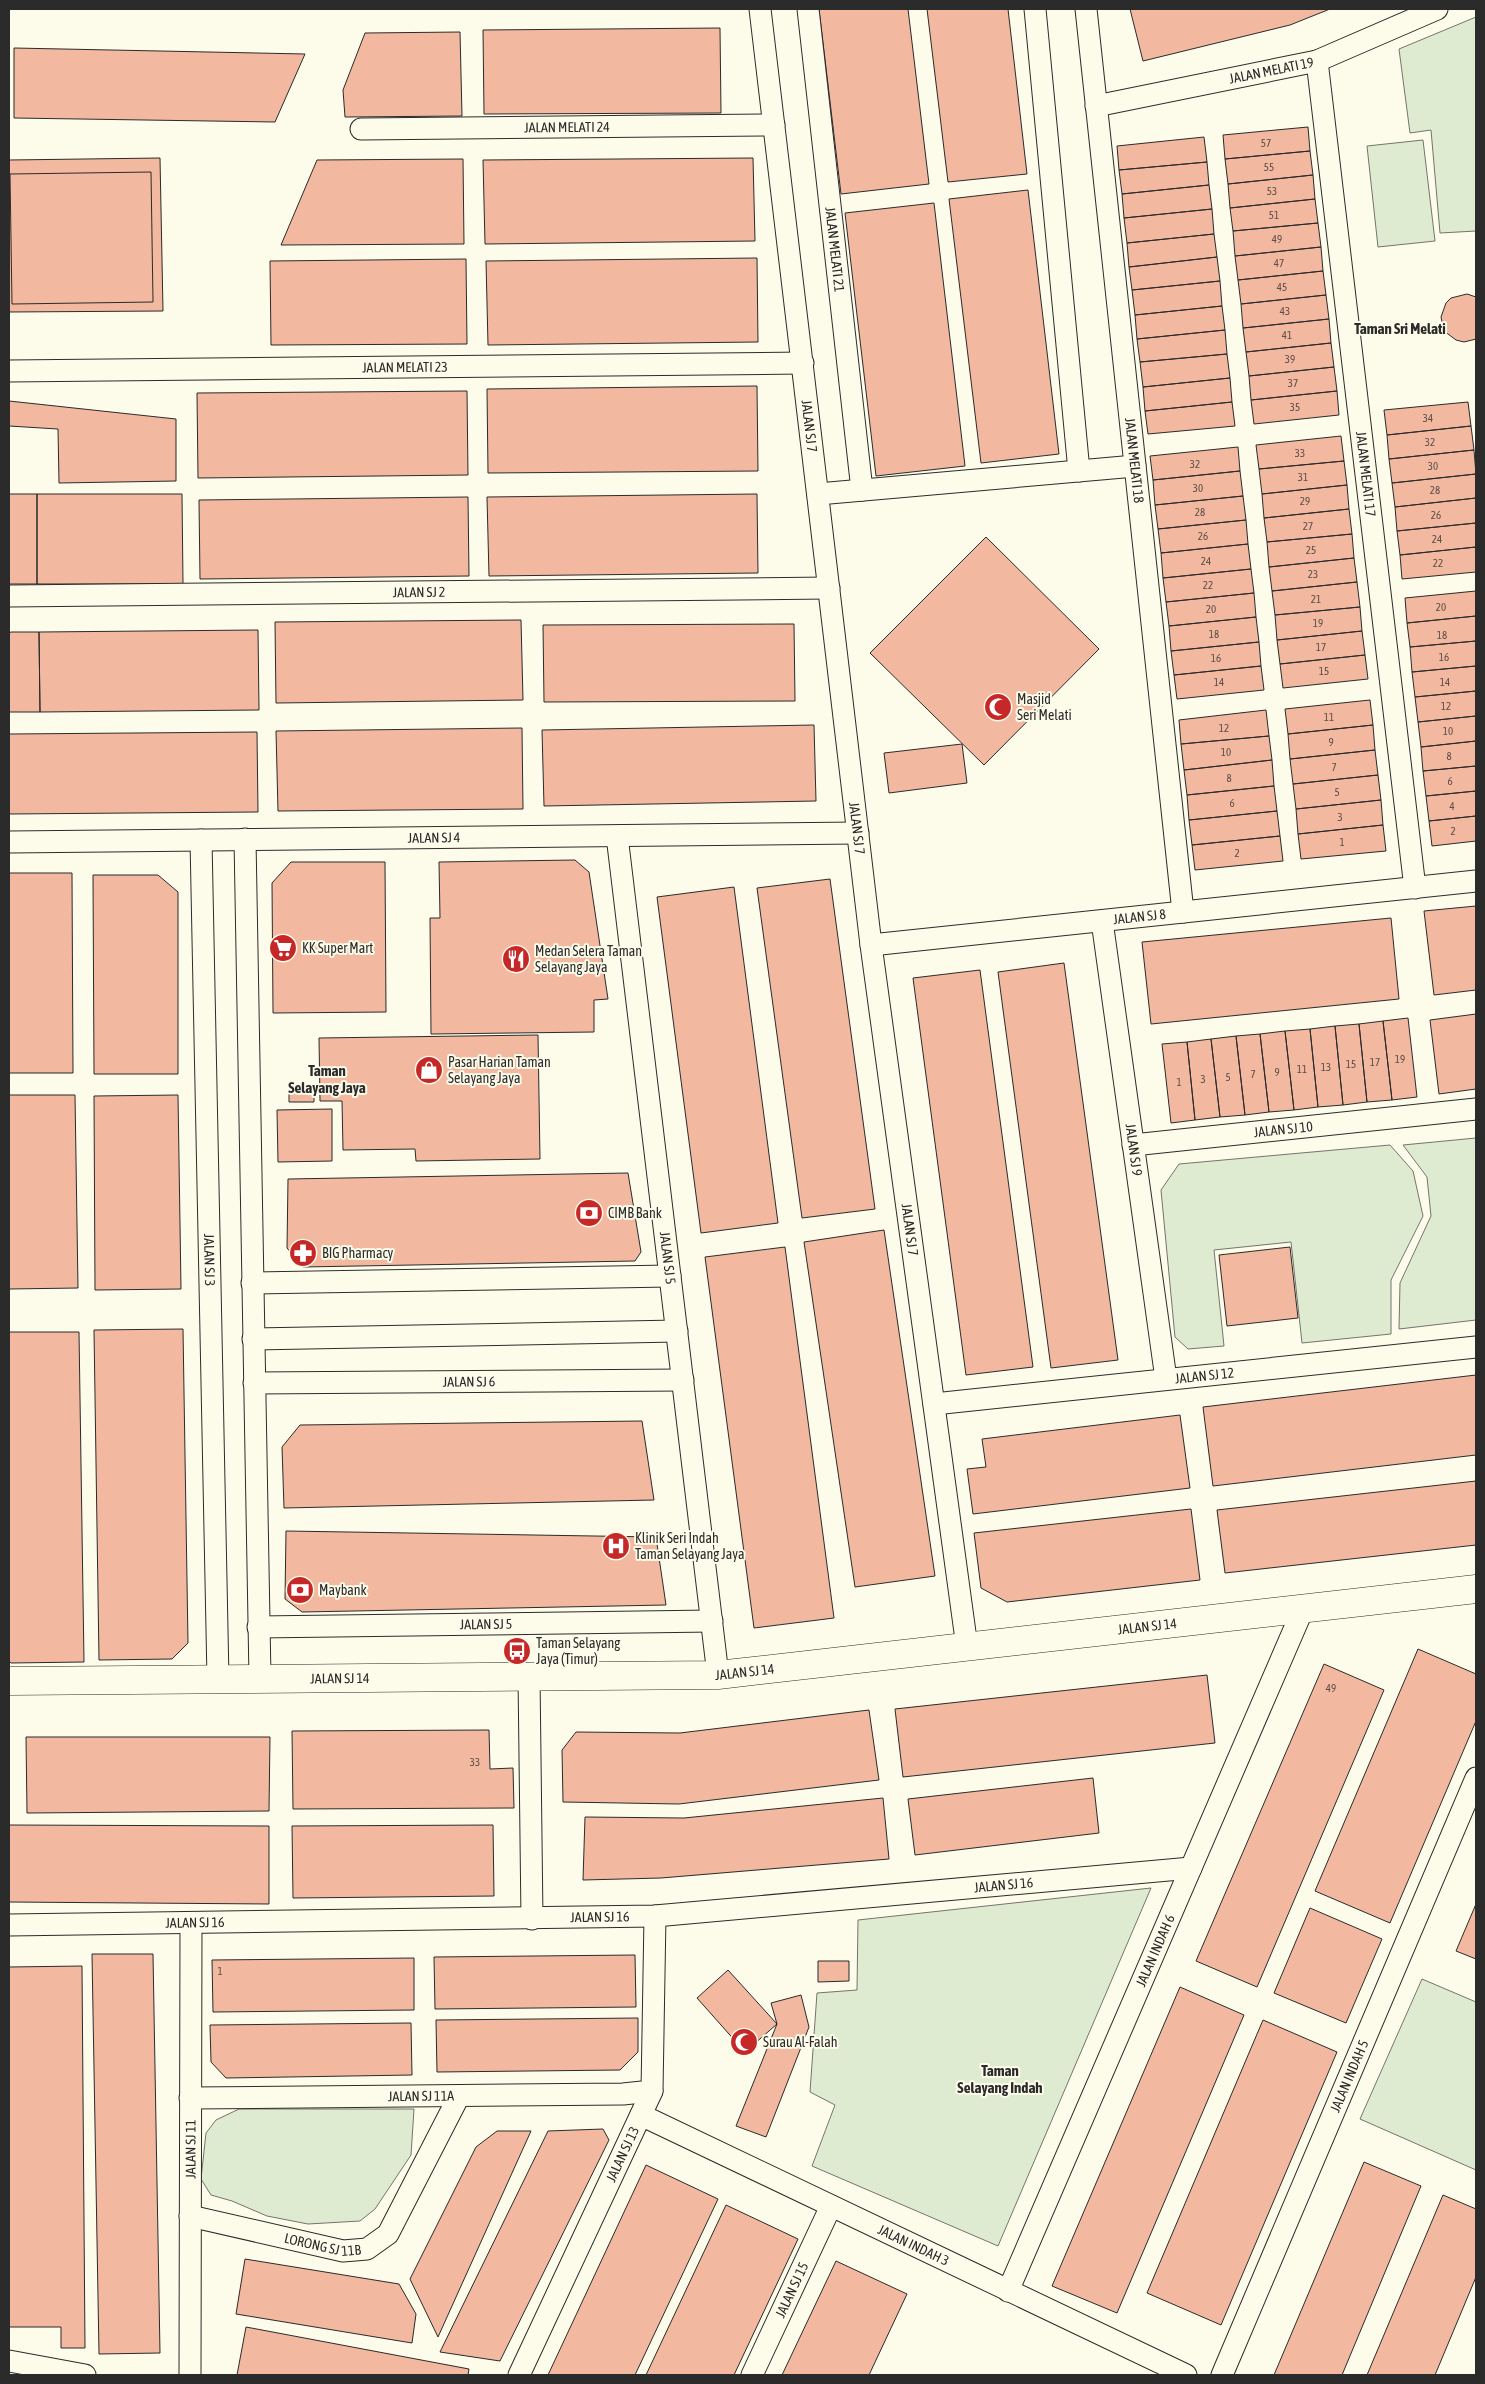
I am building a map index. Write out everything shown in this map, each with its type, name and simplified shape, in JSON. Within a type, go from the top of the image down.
[{"type":"street","name":"JALAN SJ 7","points":[[760,9],[872,945],[967,1647]]},
{"type":"street","name":"JALAN MELATI 21","points":[[808,9],[862,490]]},
{"type":"street","points":[[1035,9],[1078,471]]},
{"type":"street","name":"JALAN MELATI 18","points":[[1086,9],[1183,912]]},
{"type":"street","name":"JALAN MELATI 19","points":[[1096,106],[1317,61],[1437,9]]},
{"type":"street","name":"JALAN MELATI 17","points":[[1317,61],[1411,888]]},
{"type":"street","name":"JALAN MELATI 24","points":[[361,129],[774,125]]},
{"type":"street","name":"JALAN MELATI 23","points":[[9,371],[802,363]]},
{"type":"street","points":[[818,494],[1135,466]]},
{"type":"street","name":"JALAN SJ 2","points":[[9,596],[829,588]]},
{"type":"street","name":"JALAN SJ 4","points":[[9,842],[858,833]]},
{"type":"street","name":"JALAN SJ 5","points":[[617,836],[718,1675]]},
{"type":"street","points":[[245,839],[260,1678]]},
{"type":"street","name":"JALAN SJ 3","points":[[201,840],[218,1679]]},
{"type":"street","name":"JALAN SJ 8","points":[[872,945],[1476,881]]},
{"type":"street","name":"JALAN SJ 9","points":[[1102,921],[1166,1379]]},
{"type":"street","name":"JALAN SJ 10","points":[[1134,1145],[1476,1109]]},
{"type":"street","points":[[252,1283],[670,1276]]},
{"type":"street","points":[[253,1339],[677,1331]]},
{"type":"street","name":"JALAN SJ 12","points":[[934,1404],[1476,1347]]},
{"type":"street","name":"JALAN SJ 6","points":[[254,1383],[683,1380]]},
{"type":"street","name":"JALAN SJ 14","points":[[9,1680],[718,1675],[1476,1590]]},
{"type":"street","name":"JALAN INDAH 6","points":[[1008,2290],[1303,1609]]},
{"type":"street","name":"JALAN SJ 5","points":[[258,1627],[712,1621]]},
{"type":"street","points":[[529,1676],[532,1919]]},
{"type":"street","name":"JALAN INDAH 5","points":[[1222,2375],[1476,1778]]},
{"type":"street","name":"JALAN SJ 16","points":[[9,1925],[655,1916],[1191,1868]]},
{"type":"street","name":"JALAN SJ 13","points":[[519,2375],[652,2091],[655,1916]]},
{"type":"street","name":"JALAN SJ 11","points":[[190,2375],[191,1923]]},
{"type":"street","name":"JALAN SJ 11A","points":[[190,2098],[623,2094],[652,2091]]},
{"type":"street","name":"LORONG SJ 11B","points":[[190,2216],[343,2251],[367,2249],[388,2234],[459,2096]]},
{"type":"street","name":"JALAN INDAH 3","points":[[641,2115],[1186,2375]]},
{"type":"street","name":"JALAN SJ 15","points":[[752,2375],[831,2206]]},
{"type":"street","points":[[9,2361],[85,2375]]},
{"type":"green space","points":[[1476,17],[1476,231],[1440,233],[1431,130],[1410,133],[1399,49]]},
{"type":"green space","points":[[1423,140],[1435,241],[1378,247],[1367,146]]},
{"type":"green space","points":[[1476,1138],[1476,1320],[1399,1329],[1400,1283],[1431,1216],[1427,1177],[1403,1145]]},
{"type":"green space","points":[[1390,1145],[1413,1171],[1423,1216],[1391,1280],[1391,1334],[1302,1343],[1291,1242],[1214,1250],[1224,1346],[1188,1349],[1175,1337],[1161,1190],[1179,1164]]},
{"type":"green space","points":[[1151,1888],[998,2246],[812,2166],[835,2105],[810,2092],[817,1993],[857,1990],[858,1920]]},
{"type":"green space","points":[[1422,1979],[1476,2002],[1476,2170],[1360,2119]]},
{"type":"green space","points":[[239,2109],[414,2109],[411,2155],[375,2209],[360,2221],[308,2224],[267,2216],[232,2201],[211,2195],[201,2179],[206,2133],[216,2120]]},
{"type":"building","points":[[819,9],[908,9],[929,184],[841,194]]},
{"type":"building","points":[[927,9],[1008,9],[1027,174],[948,182]]},
{"type":"building","points":[[1130,9],[1330,9],[1290,25],[1143,61]]},
{"type":"building","points":[[720,28],[721,113],[484,114],[483,30]]},
{"type":"building","points":[[460,32],[462,116],[345,117],[343,90],[365,33]]},
{"type":"building","points":[[14,48],[305,54],[275,122],[14,118]]},
{"type":"building","points":[[1308,127],[1310,151],[1225,159],[1223,135]]},
{"type":"building","points":[[1204,137],[1207,162],[1119,170],[1117,146]]},
{"type":"building","points":[[1310,151],[1313,175],[1228,184],[1225,159]]},
{"type":"building","points":[[160,158],[163,311],[9,312],[9,160]]},
{"type":"building","points":[[753,158],[755,241],[485,244],[483,160]]},
{"type":"building","points":[[463,159],[464,244],[281,245],[317,160]]},
{"type":"building","points":[[1207,162],[1209,185],[1122,194],[1119,170]]},
{"type":"building","points":[[151,172],[153,302],[12,304],[10,174]]},
{"type":"building","points":[[1313,175],[1315,199],[1230,208],[1228,184]]},
{"type":"building","points":[[1209,185],[1212,209],[1124,218],[1122,194]]},
{"type":"building","points":[[1028,190],[1059,454],[981,463],[949,199]]},
{"type":"building","points":[[1315,199],[1318,223],[1233,231],[1230,208]]},
{"type":"building","points":[[934,203],[965,466],[876,476],[845,213]]},
{"type":"building","points":[[1212,209],[1214,234],[1127,243],[1124,218]]},
{"type":"building","points":[[1318,223],[1321,247],[1235,256],[1233,231]]},
{"type":"building","points":[[1214,234],[1217,257],[1129,267],[1127,243]]},
{"type":"building","points":[[1321,247],[1323,271],[1238,280],[1235,256]]},
{"type":"building","points":[[1217,257],[1220,281],[1132,290],[1129,267]]},
{"type":"building","points":[[757,258],[758,342],[488,345],[486,261]]},
{"type":"building","points":[[466,259],[467,344],[271,345],[270,261]]},
{"type":"building","points":[[1323,271],[1326,295],[1241,304],[1238,280]]},
{"type":"building","points":[[1220,281],[1222,306],[1135,315],[1132,290]]},
{"type":"building","points":[[1467,294],[1476,297],[1476,339],[1464,342],[1456,340],[1444,331],[1441,317],[1446,303],[1451,298]]},
{"type":"building","points":[[1326,295],[1329,319],[1243,328],[1241,304]]},
{"type":"building","points":[[1222,306],[1225,330],[1137,339],[1135,315]]},
{"type":"building","points":[[1329,319],[1331,343],[1246,352],[1243,328]]},
{"type":"building","points":[[1225,330],[1227,354],[1140,362],[1137,339]]},
{"type":"building","points":[[1331,343],[1334,367],[1249,376],[1246,352]]},
{"type":"building","points":[[1227,354],[1230,378],[1143,387],[1140,362]]},
{"type":"building","points":[[1334,367],[1337,391],[1251,400],[1249,376]]},
{"type":"building","points":[[1230,378],[1232,402],[1145,411],[1143,387]]},
{"type":"building","points":[[757,386],[758,471],[488,473],[487,389]]},
{"type":"building","points":[[467,391],[468,475],[198,478],[197,393]]},
{"type":"building","points":[[1337,391],[1339,415],[1254,424],[1251,400]]},
{"type":"building","points":[[9,401],[176,419],[176,481],[59,483],[58,429],[9,426]]},
{"type":"building","points":[[1232,402],[1235,426],[1148,434],[1145,411]]},
{"type":"building","points":[[1468,402],[1471,426],[1387,435],[1384,410]]},
{"type":"building","points":[[1471,426],[1474,450],[1389,459],[1387,435]]},
{"type":"building","points":[[1341,436],[1344,461],[1259,469],[1256,445]]},
{"type":"building","points":[[1238,447],[1240,471],[1153,480],[1150,456]]},
{"type":"building","points":[[1474,450],[1476,474],[1392,483],[1389,459]]},
{"type":"building","points":[[1344,461],[1347,485],[1262,494],[1259,469]]},
{"type":"building","points":[[1240,471],[1243,496],[1155,505],[1153,480]]},
{"type":"building","points":[[1476,474],[1476,498],[1395,507],[1392,483]]},
{"type":"building","points":[[1347,485],[1349,509],[1264,518],[1262,494]]},
{"type":"building","points":[[9,494],[37,494],[37,584],[9,584]]},
{"type":"building","points":[[37,494],[182,494],[183,584],[37,584]]},
{"type":"building","points":[[757,494],[758,573],[489,576],[487,497]]},
{"type":"building","points":[[1243,496],[1246,520],[1158,529],[1155,505]]},
{"type":"building","points":[[468,497],[469,576],[200,579],[199,500]]},
{"type":"building","points":[[1476,498],[1476,523],[1397,531],[1395,507]]},
{"type":"building","points":[[1349,509],[1352,534],[1267,542],[1264,518]]},
{"type":"building","points":[[1246,520],[1248,544],[1161,553],[1158,529]]},
{"type":"building","points":[[1476,523],[1476,547],[1400,555],[1397,531]]},
{"type":"building","points":[[1352,534],[1354,558],[1269,567],[1267,542]]},
{"type":"building","points":[[986,537],[1099,649],[984,765],[870,653]]},
{"type":"building","points":[[1248,544],[1251,569],[1163,578],[1161,553]]},
{"type":"building","points":[[1476,547],[1476,572],[1402,579],[1400,555]]},
{"type":"building","points":[[1354,558],[1357,582],[1272,591],[1269,567]]},
{"type":"building","points":[[1251,569],[1254,593],[1166,602],[1163,578]]},
{"type":"building","points":[[1357,582],[1360,607],[1275,615],[1272,591]]},
{"type":"building","points":[[1476,591],[1476,616],[1407,623],[1405,598]]},
{"type":"building","points":[[1254,593],[1256,617],[1169,626],[1166,602]]},
{"type":"building","points":[[1360,607],[1362,631],[1277,640],[1275,615]]},
{"type":"building","points":[[1476,616],[1476,641],[1410,647],[1407,623]]},
{"type":"building","points":[[1256,617],[1259,642],[1171,651],[1169,626]]},
{"type":"building","points":[[521,620],[523,700],[276,703],[275,622]]},
{"type":"building","points":[[794,624],[795,701],[544,702],[543,625]]},
{"type":"building","points":[[258,630],[259,710],[40,712],[39,632]]},
{"type":"building","points":[[1362,631],[1365,655],[1280,664],[1277,640]]},
{"type":"building","points":[[39,632],[40,712],[9,712],[9,633]]},
{"type":"building","points":[[1476,641],[1476,666],[1412,672],[1410,647]]},
{"type":"building","points":[[1259,642],[1261,666],[1174,675],[1171,651]]},
{"type":"building","points":[[1365,655],[1368,679],[1283,688],[1280,664]]},
{"type":"building","points":[[1261,666],[1264,690],[1177,699],[1174,675]]},
{"type":"building","points":[[1476,666],[1476,691],[1415,697],[1412,672]]},
{"type":"building","points":[[1476,691],[1476,716],[1418,722],[1415,697]]},
{"type":"building","points":[[1370,700],[1373,725],[1288,734],[1285,709]]},
{"type":"building","points":[[1266,710],[1269,736],[1181,744],[1179,720]]},
{"type":"building","points":[[1476,716],[1476,741],[1421,747],[1418,722]]},
{"type":"building","points":[[814,725],[816,801],[544,806],[542,730]]},
{"type":"building","points":[[1373,725],[1375,750],[1290,759],[1288,734]]},
{"type":"building","points":[[522,728],[523,809],[278,811],[276,731]]},
{"type":"building","points":[[257,732],[258,812],[9,814],[9,734]]},
{"type":"building","points":[[1269,736],[1272,760],[1184,770],[1181,744]]},
{"type":"building","points":[[1476,741],[1476,766],[1423,771],[1421,747]]},
{"type":"building","points":[[962,744],[967,783],[889,793],[884,753]]},
{"type":"building","points":[[1375,750],[1378,775],[1293,784],[1290,759]]},
{"type":"building","points":[[1272,760],[1274,786],[1187,795],[1184,770]]},
{"type":"building","points":[[1476,766],[1476,791],[1426,796],[1423,771]]},
{"type":"building","points":[[1378,775],[1381,800],[1296,809],[1293,784]]},
{"type":"building","points":[[1274,786],[1277,811],[1189,820],[1187,795]]},
{"type":"building","points":[[1476,791],[1476,816],[1429,821],[1426,796]]},
{"type":"building","points":[[1381,800],[1383,825],[1298,834],[1296,809]]},
{"type":"building","points":[[1277,811],[1280,836],[1192,845],[1189,820]]},
{"type":"building","points":[[1476,816],[1476,841],[1432,846],[1429,821]]},
{"type":"building","points":[[1383,825],[1386,851],[1301,859],[1298,834]]},
{"type":"building","points":[[1280,836],[1283,861],[1195,870],[1192,845]]},
{"type":"building","name":"Medan Selera Taman Selayang Jaya","points":[[575,860],[589,872],[608,999],[594,1000],[594,1032],[431,1034],[430,918],[440,918],[439,862]]},
{"type":"building","points":[[291,862],[385,862],[386,1012],[273,1013],[272,883]]},
{"type":"building","points":[[9,873],[72,873],[73,1073],[9,1073]]},
{"type":"building","points":[[93,875],[158,875],[178,892],[178,1074],[94,1074]]},
{"type":"building","points":[[830,879],[875,1209],[802,1218],[757,888]]},
{"type":"building","points":[[734,887],[778,1223],[701,1233],[657,897]]},
{"type":"building","points":[[1476,906],[1476,990],[1434,995],[1424,911]]},
{"type":"building","points":[[1391,918],[1399,999],[1151,1024],[1142,942]]},
{"type":"building","points":[[1064,963],[1118,1360],[1051,1368],[998,972]]},
{"type":"building","points":[[980,970],[1033,1367],[966,1375],[913,978]]},
{"type":"building","points":[[1476,1014],[1476,1089],[1439,1094],[1430,1020]]},
{"type":"building","points":[[1408,1018],[1417,1097],[1392,1100],[1383,1021]]},
{"type":"building","points":[[1383,1021],[1392,1100],[1367,1102],[1359,1024]]},
{"type":"building","points":[[1359,1024],[1367,1102],[1343,1105],[1335,1026]]},
{"type":"building","points":[[1335,1026],[1343,1105],[1318,1107],[1310,1029]]},
{"type":"building","points":[[1310,1029],[1318,1107],[1294,1110],[1285,1031]]},
{"type":"building","points":[[1285,1031],[1294,1110],[1269,1112],[1260,1034]]},
{"type":"building","points":[[1260,1034],[1269,1112],[1245,1115],[1236,1036]]},
{"type":"building","name":"Pasar Harian Taman Selayang Jaya","points":[[538,1035],[540,1159],[416,1161],[415,1149],[343,1150],[342,1101],[320,1101],[319,1038]]},
{"type":"building","points":[[1236,1036],[1245,1115],[1220,1117],[1211,1039]]},
{"type":"building","points":[[1211,1039],[1220,1117],[1195,1120],[1187,1042]]},
{"type":"building","points":[[1187,1042],[1195,1120],[1171,1123],[1162,1044]]},
{"type":"building","points":[[289,1088],[314,1088],[314,1102],[289,1102]]},
{"type":"building","points":[[9,1095],[75,1095],[78,1288],[9,1289]]},
{"type":"building","points":[[178,1095],[181,1289],[95,1290],[94,1096]]},
{"type":"building","points":[[332,1109],[332,1161],[278,1162],[277,1110]]},
{"type":"building","points":[[628,1173],[641,1252],[635,1261],[303,1267],[287,1248],[288,1179]]},
{"type":"building","points":[[884,1230],[935,1576],[855,1587],[804,1242]]},
{"type":"building","points":[[785,1247],[834,1618],[754,1628],[705,1257]]},
{"type":"building","points":[[1290,1247],[1298,1318],[1227,1326],[1219,1255]]},
{"type":"building","points":[[183,1329],[188,1643],[172,1659],[99,1660],[94,1330]]},
{"type":"building","points":[[9,1332],[79,1332],[84,1662],[11,1663],[9,1661]]},
{"type":"building","points":[[1476,1375],[1476,1455],[1213,1486],[1203,1407]]},
{"type":"building","points":[[1180,1415],[1190,1488],[973,1514],[967,1469],[986,1467],[982,1439]]},
{"type":"building","points":[[642,1421],[654,1500],[284,1508],[282,1447],[300,1425]]},
{"type":"building","points":[[1476,1481],[1476,1545],[1225,1573],[1217,1510]]},
{"type":"building","points":[[1191,1509],[1200,1580],[1007,1602],[981,1588],[974,1533]]},
{"type":"building","points":[[286,1531],[656,1537],[666,1605],[302,1612],[285,1599]]},
{"type":"building","points":[[1418,1649],[1476,1674],[1476,1721],[1390,1923],[1315,1891]]},
{"type":"building","points":[[1324,1664],[1384,1690],[1257,1987],[1196,1961]]},
{"type":"building","points":[[1207,1675],[1215,1743],[903,1777],[895,1709]]},
{"type":"building","points":[[869,1710],[879,1780],[679,1804],[563,1802],[562,1750],[576,1732],[680,1733]]},
{"type":"building","points":[[489,1730],[490,1769],[513,1768],[514,1808],[293,1809],[292,1731]]},
{"type":"building","points":[[26,1737],[270,1737],[269,1811],[27,1813]]},
{"type":"building","points":[[1093,1778],[1099,1833],[915,1855],[908,1799]]},
{"type":"building","points":[[883,1798],[889,1859],[661,1878],[583,1880],[585,1817],[684,1818]]},
{"type":"building","points":[[9,1825],[269,1826],[269,1904],[9,1902]]},
{"type":"building","points":[[493,1825],[494,1896],[293,1898],[292,1826]]},
{"type":"building","points":[[1476,1904],[1476,1959],[1456,1951]]},
{"type":"building","points":[[1310,1908],[1382,1939],[1346,2023],[1274,1993]]},
{"type":"building","points":[[92,1954],[153,1954],[160,2353],[99,2354]]},
{"type":"building","points":[[635,1955],[636,2007],[435,2009],[434,1957]]},
{"type":"building","points":[[414,1958],[414,2010],[213,2012],[212,1960]]},
{"type":"building","points":[[818,1961],[849,1961],[849,1981],[818,1982]]},
{"type":"building","points":[[82,1966],[85,2348],[61,2348],[61,2327],[9,2327],[9,1967]]},
{"type":"building","points":[[728,1970],[777,2024],[745,2052],[697,1998]]},
{"type":"building","points":[[1180,1987],[1244,2015],[1117,2313],[1052,2286]]},
{"type":"building","points":[[801,1995],[809,2027],[766,2137],[736,2126],[777,2024],[771,2003]]},
{"type":"building","points":[[638,2018],[638,2052],[620,2070],[437,2072],[436,2020]]},
{"type":"building","points":[[1263,2020],[1337,2052],[1221,2325],[1147,2293]]},
{"type":"building","points":[[411,2023],[412,2075],[226,2078],[211,2062],[210,2025]]},
{"type":"building","points":[[603,2129],[609,2140],[500,2361],[440,2352],[548,2131]]},
{"type":"building","points":[[497,2131],[531,2131],[438,2337],[410,2279],[476,2147]]},
{"type":"building","points":[[1364,2162],[1421,2186],[1342,2375],[1274,2375]]},
{"type":"building","points":[[646,2165],[718,2199],[635,2375],[548,2375]]},
{"type":"building","points":[[1443,2195],[1476,2209],[1476,2277],[1435,2375],[1367,2375]]},
{"type":"building","points":[[726,2205],[798,2239],[734,2375],[646,2375]]},
{"type":"building","points":[[245,2259],[399,2284],[416,2314],[412,2343],[236,2314]]},
{"type":"building","points":[[836,2261],[907,2294],[869,2375],[782,2375]]},
{"type":"building","points":[[246,2327],[469,2369],[468,2375],[237,2375]]},
{"type":"place","name":"Masjid Seri Melati","points":[[998,707]]},
{"type":"place","name":"KK Super Mart","points":[[283,948]]},
{"type":"place","name":"Medan Selera Taman Selayang Jaya","points":[[516,959]]},
{"type":"place","name":"Pasar Harian Taman Selayang Jaya","points":[[429,1070]]},
{"type":"place","name":"CIMB Bank","points":[[589,1213]]},
{"type":"place","name":"BIG Pharmacy","points":[[303,1253]]},
{"type":"place","name":"Klinik Seri Indah Taman Selayang Jaya","points":[[616,1546]]},
{"type":"place","name":"Maybank","points":[[300,1590]]},
{"type":"place","name":"Taman Selayang Jaya (Timur)","points":[[517,1651]]},
{"type":"place","name":"Surau Al-Falah","points":[[744,2042]]},
{"type":"district","name":"Taman Sri Melati","points":[[1400,328]]},
{"type":"district","name":"Taman Selayang Jaya","points":[[327,1078]]},
{"type":"district","name":"Taman Selayang Indah","points":[[1000,2078]]}]
